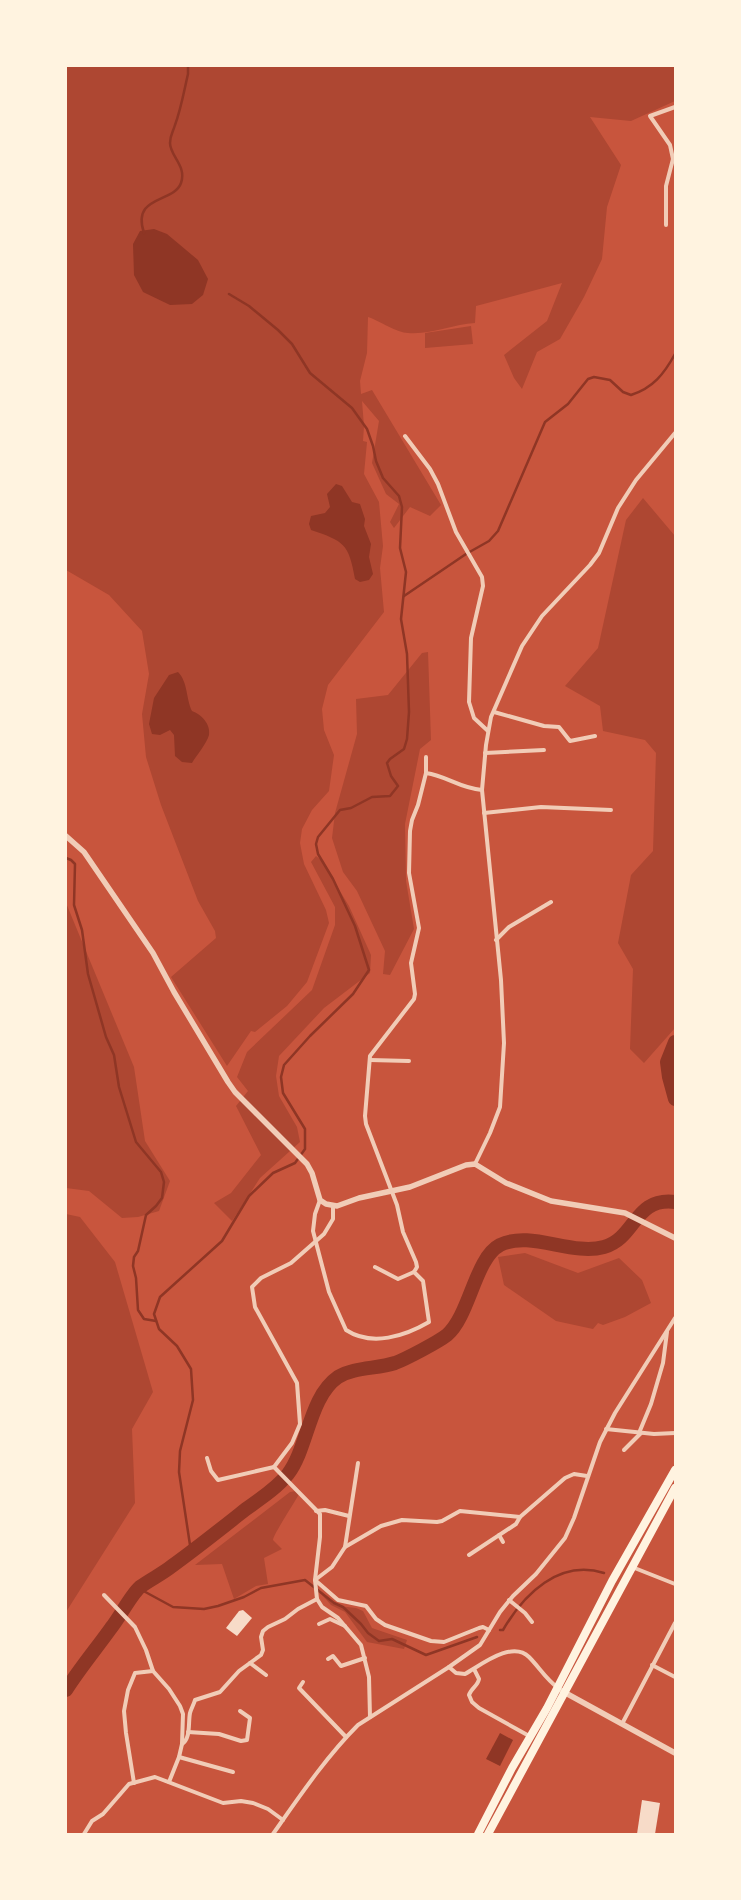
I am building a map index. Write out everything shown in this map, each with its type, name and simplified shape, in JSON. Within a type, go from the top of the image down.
[{"type":"highway","points":[[478,1834],[512,1768],[531,1738],[612,1581],[675,1470]]},
{"type":"highway","points":[[488,1834],[674,1491]]},
{"type":"street","points":[[666,225],[666,186],[673,159],[670,145],[650,116],[675,107]]},
{"type":"street","points":[[475,1164],[490,1133],[500,1107],[504,1043],[500,980],[482,790],[488,731],[494,712],[522,646],[542,616],[599,553],[618,508],[636,480],[675,433]]},
{"type":"street","points":[[405,436],[430,469],[438,484],[456,532],[482,577],[483,586],[471,638],[470,702],[474,718],[488,731]]},
{"type":"street","points":[[494,712],[544,726],[559,727],[570,741],[595,736]]},
{"type":"street","points":[[485,753],[544,750]]},
{"type":"street","points":[[375,1267],[398,1279],[414,1272],[417,1267],[403,1232],[396,1205],[366,1124],[365,1116],[370,1056],[414,999],[415,994],[411,963],[418,928],[409,872],[410,831],[426,773],[426,757]]},
{"type":"street","points":[[426,773],[433,774],[468,789],[482,790]]},
{"type":"street","points":[[484,813],[541,807],[611,810]]},
{"type":"street","points":[[66,836],[84,852],[153,953],[174,992],[235,1092],[303,1160],[312,1173],[320,1200],[315,1214],[312,1231],[329,1292],[344,1327],[350,1333],[376,1340],[412,1332],[429,1322],[423,1282],[414,1272]]},
{"type":"street","points":[[496,940],[509,927],[551,902]]},
{"type":"street","points":[[370,1060],[409,1061]]},
{"type":"street","points":[[320,1200],[333,1206],[342,1206],[359,1198],[391,1192],[422,1183],[475,1164],[506,1183],[551,1201],[620,1211],[646,1222],[675,1238]]},
{"type":"street","points":[[207,1458],[211,1470],[218,1480],[274,1467],[292,1443],[300,1424],[297,1383],[255,1307],[252,1287],[261,1278],[291,1263],[328,1230],[333,1219],[333,1206]]},
{"type":"street","points":[[273,1834],[346,1737],[358,1725],[450,1667],[480,1645],[509,1600],[536,1574],[565,1538],[574,1518],[587,1476],[606,1430],[615,1413],[675,1318]]},
{"type":"street","points":[[668,1330],[675,1330]]},
{"type":"street","points":[[624,1450],[640,1433],[651,1404],[663,1363],[668,1330]]},
{"type":"street","points":[[606,1430],[640,1433],[675,1433]]},
{"type":"street","points":[[345,1547],[358,1463]]},
{"type":"street","points":[[274,1467],[320,1514],[320,1538],[315,1580],[317,1599],[322,1607],[338,1618],[361,1645],[369,1677],[370,1717]]},
{"type":"street","points":[[469,1555],[516,1524],[520,1517],[564,1478],[574,1474],[587,1476]]},
{"type":"street","points":[[550,1483],[554,1487]]},
{"type":"street","points":[[664,1490],[674,1491]]},
{"type":"street","points":[[316,1511],[325,1510],[349,1516]]},
{"type":"street","points":[[315,1580],[332,1566],[345,1547],[381,1526],[402,1520],[442,1521],[460,1511],[520,1517]]},
{"type":"street","points":[[499,1535],[503,1542]]},
{"type":"street","points":[[632,1567],[675,1584]]},
{"type":"street","points":[[315,1580],[338,1600],[366,1606],[376,1619],[385,1625],[431,1641],[444,1642],[483,1627],[489,1630]]},
{"type":"street","points":[[104,1595],[132,1624],[146,1650],[153,1671],[169,1689],[180,1706],[183,1714],[182,1744],[179,1757],[168,1782]]},
{"type":"street","points":[[182,1744],[185,1742],[188,1732],[191,1712],[195,1700],[220,1692],[239,1671],[261,1655],[263,1650],[263,1631],[285,1619],[298,1608],[317,1599]]},
{"type":"street","points":[[509,1600],[525,1613],[532,1622]]},
{"type":"street","points":[[319,1624],[330,1619],[345,1626]]},
{"type":"street","points":[[622,1724],[675,1623]]},
{"type":"street","points":[[450,1667],[456,1673],[465,1674],[504,1653],[520,1652],[529,1656],[557,1687],[564,1692],[675,1754]]},
{"type":"street","points":[[328,1659],[335,1655],[341,1666],[365,1658]]},
{"type":"street","points":[[250,1663],[266,1675]]},
{"type":"street","points":[[652,1665],[675,1677]]},
{"type":"street","points":[[474,1669],[480,1679],[478,1684],[470,1691],[469,1695],[472,1702],[479,1708],[531,1738]]},
{"type":"street","points":[[134,1783],[126,1733],[124,1701],[135,1673],[153,1671]]},
{"type":"street","points":[[295,1693],[303,1682]]},
{"type":"street","points":[[298,1688],[346,1737]]},
{"type":"street","points":[[188,1732],[219,1734],[241,1741],[247,1740],[250,1718],[240,1711]]},
{"type":"street","points":[[179,1757],[233,1772]]},
{"type":"street","points":[[84,1834],[92,1821],[103,1814],[129,1784],[155,1777],[223,1803],[253,1803],[268,1809],[283,1820]]},
{"type":"shaded area","points":[[66,66],[675,66],[675,101],[631,121],[590,117],[621,165],[607,207],[602,259],[584,297],[560,339],[537,352],[522,389],[514,378],[504,355],[547,321],[562,283],[476,306],[475,323],[458,325],[434,331],[417,333],[404,332],[368,317],[367,353],[360,381],[361,394],[372,390],[441,505],[430,516],[410,507],[394,528],[390,522],[399,504],[386,494],[372,463],[379,421],[362,401],[364,426],[363,441],[367,442],[364,474],[379,502],[383,546],[380,568],[384,612],[328,685],[322,709],[324,730],[334,755],[329,791],[312,810],[302,829],[300,843],[304,864],[326,910],[329,923],[307,982],[287,1006],[255,1032],[251,1031],[227,1066],[171,977],[216,938],[215,931],[198,901],[161,805],[146,757],[142,714],[149,674],[142,631],[109,595],[66,570]]},
{"type":"shaded area","points":[[154,229],[167,234],[198,260],[208,279],[203,295],[192,304],[170,305],[143,292],[134,275],[133,244],[140,231]]},
{"type":"shaded area","points":[[471,326],[473,344],[425,348],[425,333]]},
{"type":"shaded area","points":[[336,484],[342,486],[352,502],[360,504],[365,519],[364,526],[371,544],[369,557],[373,574],[369,580],[360,582],[355,579],[353,567],[347,551],[338,541],[311,530],[309,524],[311,516],[325,513],[330,507],[327,494]]},
{"type":"shaded area","points":[[643,498],[675,536],[675,1028],[644,1063],[630,1049],[633,969],[618,943],[631,875],[653,851],[656,753],[645,740],[603,731],[600,706],[565,686],[598,648],[626,520]]},
{"type":"shaded area","points":[[428,652],[431,740],[420,749],[405,824],[406,881],[414,929],[390,975],[383,974],[385,951],[357,891],[343,872],[332,838],[335,813],[357,734],[356,699],[388,695],[422,653]]},
{"type":"shaded area","points":[[178,672],[184,681],[192,711],[199,714],[205,720],[209,731],[206,742],[192,763],[182,762],[175,756],[174,735],[170,730],[160,735],[152,734],[149,724],[154,698],[169,675]]},
{"type":"shaded area","points":[[316,856],[321,860],[349,906],[371,955],[370,973],[324,1008],[279,1056],[276,1076],[279,1096],[297,1127],[300,1142],[260,1178],[232,1221],[214,1203],[231,1193],[261,1155],[236,1106],[248,1091],[237,1077],[247,1052],[312,990],[335,925],[335,907],[311,862]]},
{"type":"shaded area","points":[[66,903],[134,1067],[145,1141],[170,1181],[159,1211],[138,1217],[122,1218],[89,1191],[66,1188]]},
{"type":"shaded area","points":[[66,1214],[80,1217],[115,1262],[153,1392],[132,1429],[135,1503],[66,1612]]},
{"type":"shaded area","points":[[525,1253],[578,1273],[619,1258],[642,1280],[651,1303],[625,1317],[603,1325],[598,1323],[593,1329],[556,1321],[504,1285],[498,1257]]},
{"type":"shaded area","points":[[296,1491],[299,1494],[276,1532],[273,1540],[282,1549],[264,1558],[268,1584],[256,1586],[234,1599],[222,1564],[195,1565],[290,1492]]},
{"type":"shaded area","points":[[324,1594],[332,1603],[338,1606],[356,1608],[363,1611],[372,1628],[407,1640],[404,1649],[367,1642],[345,1612],[331,1605],[322,1595]]},
{"type":"shaded area","points":[[500,1733],[513,1740],[500,1766],[486,1759]]},
{"type":"building","points":[[243,1610],[252,1618],[237,1636],[226,1628],[239,1611]]},
{"type":"building","points":[[642,1800],[660,1803],[655,1834],[637,1834]]},
{"type":"waterway","points":[[144,233],[142,221],[143,212],[155,201],[177,189],[181,183],[182,171],[171,148],[170,140],[179,113],[188,74],[188,66]]},
{"type":"waterway","points":[[193,1550],[190,1545],[179,1472],[180,1451],[193,1400],[191,1369],[177,1346],[159,1329],[154,1314],[160,1297],[222,1241],[249,1196],[273,1173],[295,1163],[305,1149],[305,1129],[283,1093],[281,1077],[284,1065],[310,1036],[353,994],[369,970],[355,926],[333,879],[318,854],[316,844],[318,837],[340,810],[351,808],[372,797],[390,796],[398,786],[391,776],[387,763],[404,749],[407,739],[409,712],[407,654],[401,619],[406,572],[400,548],[402,507],[399,496],[383,478],[376,461],[367,429],[352,408],[310,373],[292,344],[278,330],[249,306],[229,294]]},
{"type":"waterway","points":[[404,596],[466,554],[489,541],[498,531],[545,422],[568,404],[588,379],[594,377],[610,380],[623,392],[631,395],[652,384],[667,368],[675,354]]},
{"type":"waterway","points":[[66,858],[75,864],[74,905],[82,930],[88,974],[106,1037],[114,1055],[119,1087],[136,1142],[161,1172],[164,1182],[162,1198],[146,1215],[138,1251],[134,1257],[133,1266],[136,1278],[138,1310],[144,1319],[156,1321]]},
{"type":"waterway","points":[[675,1042],[667,1062],[669,1077],[675,1099]]},
{"type":"waterway","points":[[66,1690],[140,1587],[191,1552],[284,1479],[295,1463],[315,1410],[328,1386],[338,1377],[351,1371],[388,1365],[400,1361],[447,1335],[455,1326],[478,1274],[491,1252],[500,1245],[512,1241],[525,1240],[578,1248],[591,1249],[604,1247],[615,1242],[636,1219],[651,1206],[661,1202],[675,1202]]},
{"type":"waterway","points":[[500,1630],[503,1630],[521,1604],[532,1592],[558,1575],[572,1571],[588,1570],[604,1573]]},
{"type":"waterway","points":[[138,1588],[173,1607],[204,1609],[244,1597],[261,1588],[305,1580],[334,1603],[343,1607],[368,1633],[379,1641],[392,1639],[426,1655],[477,1637]]}]
